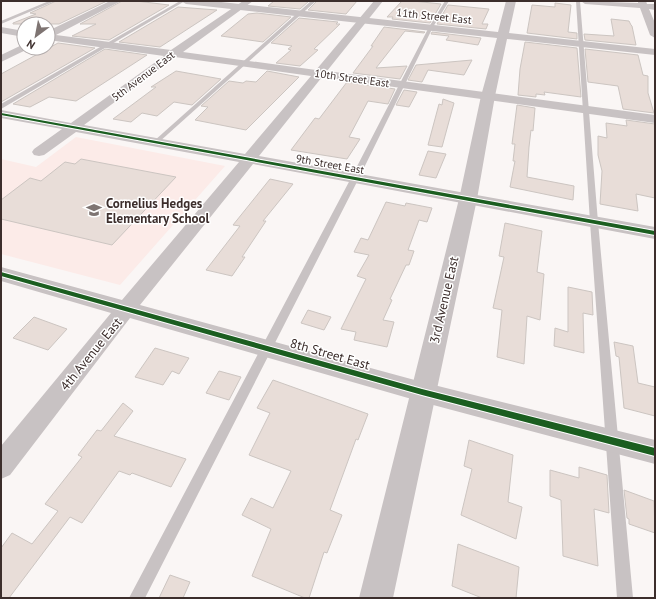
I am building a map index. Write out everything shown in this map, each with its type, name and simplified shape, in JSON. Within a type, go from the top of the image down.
[{"type":"street","points":[[56,32],[117,1]]},
{"type":"street","name":"11th Street East","points":[[185,1],[245,4],[300,13],[655,52]]},
{"type":"street","name":"4th Avenue East","points":[[1,466],[126,309],[379,1]]},
{"type":"street","name":"3rd Avenue East","points":[[376,598],[422,392],[468,199],[488,96],[511,1]]},
{"type":"street","points":[[585,1],[643,4],[655,7]]},
{"type":"street","name":"5th Avenue East","points":[[39,152],[172,54],[245,4]]},
{"type":"street","points":[[643,4],[655,34]]},
{"type":"street","points":[[1,30],[16,33]]},
{"type":"street","name":"10th Street East","points":[[56,37],[655,119]]},
{"type":"street","points":[[1,59],[16,51]]},
{"type":"street","name":"9th Street East","points":[[1,114],[655,233]]},
{"type":"street","name":"8th Street East","points":[[3,278],[126,309],[422,392],[655,452]]},
{"type":"lane","points":[[1,23],[53,1]]},
{"type":"lane","points":[[1,107],[185,1]]},
{"type":"lane","points":[[156,142],[314,1]]},
{"type":"lane","points":[[137,598],[355,178],[431,27],[447,1]]},
{"type":"lane","points":[[578,1],[594,222],[625,598]]},
{"type":"shaded area","name":"Cornelius Hedges Elementary School","points":[[76,137],[225,166],[120,285],[1,254],[1,159],[36,167]]},
{"type":"building","points":[[56,1],[107,1],[59,24],[56,24],[56,16],[31,16],[36,14],[30,13]]},
{"type":"building","points":[[122,1],[169,5],[109,40],[72,36],[96,24],[80,24]]},
{"type":"building","points":[[274,1],[309,1],[300,9],[268,6]]},
{"type":"building","points":[[317,1],[357,1],[346,14],[308,10]]},
{"type":"building","points":[[402,1],[441,4],[430,23],[392,19],[393,17],[387,17]]},
{"type":"building","points":[[555,3],[571,5],[568,32],[577,33],[577,39],[527,33],[532,5],[555,7]]},
{"type":"building","points":[[448,5],[489,9],[482,24],[488,24],[486,29],[437,24]]},
{"type":"building","points":[[178,7],[217,10],[160,47],[119,42]]},
{"type":"building","points":[[257,13],[291,17],[263,42],[221,36],[248,14]]},
{"type":"building","points":[[299,18],[338,22],[336,24],[340,24],[314,49],[318,50],[300,66],[276,63],[291,50],[288,49],[292,46],[271,43]]},
{"type":"building","points":[[611,19],[629,21],[632,26],[636,45],[585,40],[584,34],[614,36]]},
{"type":"building","points":[[384,27],[425,32],[405,31],[376,68],[407,66],[400,79],[353,73],[373,46],[371,46]]},
{"type":"building","points":[[432,32],[481,38],[478,45],[446,40],[449,36],[431,34]]},
{"type":"building","points":[[525,42],[577,48],[581,97],[544,92],[545,95],[536,94],[536,97],[518,95],[520,69]]},
{"type":"building","points":[[58,43],[95,48],[1,102],[1,74],[34,56],[56,56],[56,44]]},
{"type":"building","points":[[105,49],[147,55],[76,101],[49,97],[30,107],[13,104]]},
{"type":"building","points":[[585,49],[638,55],[643,75],[648,76],[648,93],[654,113],[623,109],[618,86],[588,82]]},
{"type":"building","points":[[472,60],[464,75],[428,70],[422,82],[408,80],[416,65]]},
{"type":"building","points":[[176,71],[221,79],[192,105],[174,102],[157,116],[142,113],[131,122],[113,119],[156,87],[151,87]]},
{"type":"building","points":[[267,71],[299,77],[246,130],[195,120],[208,107],[201,106],[229,81],[243,83],[246,81],[256,82]]},
{"type":"building","points":[[347,82],[395,89],[388,104],[368,101],[349,137],[360,139],[347,159],[291,150],[315,118],[319,119]]},
{"type":"building","points":[[404,90],[417,92],[409,107],[396,105]]},
{"type":"building","points":[[443,99],[454,103],[442,147],[428,145],[439,104],[442,105]]},
{"type":"building","points":[[517,105],[535,108],[533,131],[531,130],[529,147],[527,177],[574,186],[573,200],[510,187],[515,161],[513,161],[515,144],[512,144]]},
{"type":"building","points":[[626,120],[655,124],[655,198],[636,194],[638,211],[600,204],[602,171],[598,155],[598,136],[607,138],[606,123],[627,126]]},
{"type":"building","points":[[428,151],[446,154],[436,178],[419,175]]},
{"type":"building","points":[[81,159],[176,177],[112,245],[1,219],[1,200],[30,178],[41,181],[65,162],[75,164]]},
{"type":"building","points":[[270,179],[293,184],[263,221],[266,221],[242,257],[245,257],[232,276],[206,270],[240,226],[233,225]]},
{"type":"building","points":[[386,202],[405,206],[406,203],[432,208],[427,222],[419,220],[408,250],[414,251],[409,265],[406,265],[390,299],[392,300],[383,320],[394,322],[387,347],[354,340],[356,332],[341,329],[366,279],[357,276],[369,255],[354,252],[361,238],[368,240]]},
{"type":"building","points":[[505,223],[542,231],[537,272],[544,274],[540,320],[527,316],[524,364],[497,357],[502,310],[493,308],[504,257],[499,256]]},
{"type":"building","points":[[568,287],[592,292],[593,315],[583,313],[584,353],[554,346],[555,328],[568,332]]},
{"type":"building","points":[[308,310],[331,317],[324,330],[301,323]]},
{"type":"building","points":[[34,317],[67,329],[48,350],[13,338]]},
{"type":"building","points":[[614,342],[633,346],[638,383],[655,387],[655,416],[624,408],[619,357],[616,356]]},
{"type":"building","points":[[155,348],[189,358],[179,374],[172,371],[163,385],[135,377]]},
{"type":"building","points":[[219,371],[241,377],[229,400],[206,393]]},
{"type":"building","points":[[273,380],[368,414],[358,440],[356,439],[330,510],[342,515],[327,553],[324,552],[309,598],[305,598],[252,576],[271,529],[242,515],[251,498],[273,508],[291,471],[249,455],[270,413],[257,408]]},
{"type":"building","points":[[123,403],[133,411],[114,436],[186,459],[171,487],[132,473],[130,475],[119,471],[82,523],[70,517],[9,598],[1,598],[1,548],[12,533],[32,544],[58,511],[45,504],[82,457],[78,455],[97,430],[101,431]]},
{"type":"building","points":[[469,440],[513,455],[508,502],[522,507],[516,539],[461,515],[472,469],[464,466]]},
{"type":"building","points":[[579,467],[607,475],[609,513],[594,509],[598,566],[563,556],[561,500],[550,496],[550,470],[579,478]]},
{"type":"building","points":[[624,490],[654,501],[655,533],[629,524]]},
{"type":"building","points":[[458,544],[519,567],[516,598],[482,598],[452,586]]},
{"type":"building","points":[[170,575],[190,582],[183,598],[159,598]]},
{"type":"cycle path","points":[[1,114],[655,233]]},
{"type":"cycle path","points":[[1,274],[422,392],[655,452]]},
{"type":"place","name":"Cornelius Hedges Elementary School","points":[[94,210]]}]
